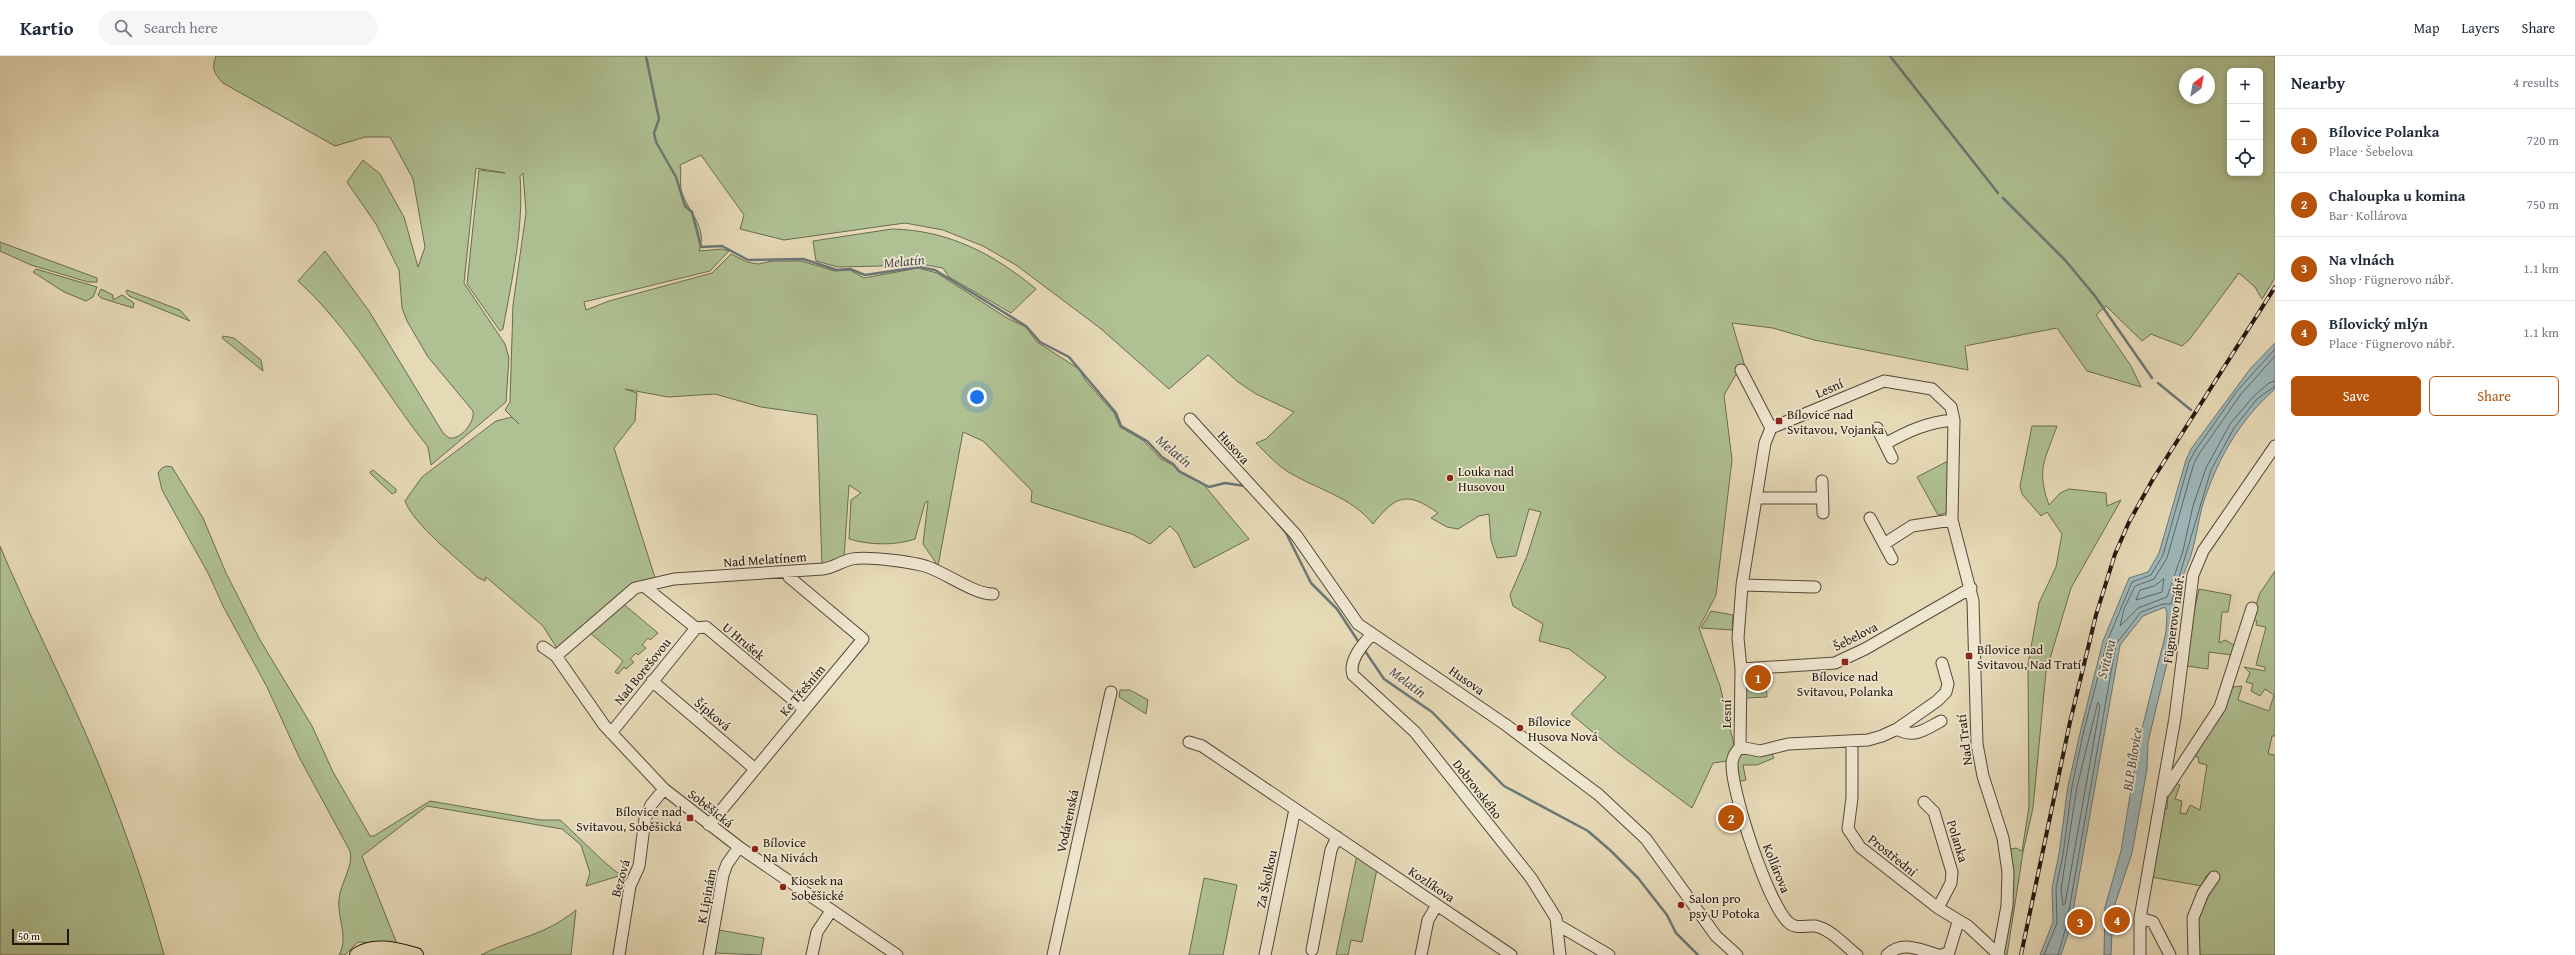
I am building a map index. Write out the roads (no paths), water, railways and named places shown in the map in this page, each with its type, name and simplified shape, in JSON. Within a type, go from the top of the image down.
[{"type":"main road","points":[[357,955],[375,948],[401,951],[416,955]]},
{"type":"street","points":[[1741,370],[1771,428]]},
{"type":"street","name":"Lesní","points":[[1740,747],[1741,669],[1738,638],[1742,585],[1765,443],[1771,428],[1884,381],[1932,389],[1951,407],[1954,420]]},
{"type":"street","name":"Husova","points":[[1190,419],[1296,535],[1358,624],[1500,720],[1600,795],[1646,839],[1716,936],[1737,955]]},
{"type":"street","points":[[1885,444],[1912,429],[1935,421],[1954,420]]},
{"type":"street","name":"Nad Tratí","points":[[1954,420],[1952,520],[1971,588],[1973,601],[1977,744],[1983,776],[2003,838],[2008,872],[2007,906],[1999,955]]},
{"type":"street","points":[[1877,428],[1892,458]]},
{"type":"street","name":"Fügnerovo nábř.","points":[[2140,955],[2140,918],[2163,794],[2175,718],[2189,594],[2194,570],[2202,551],[2275,446]]},
{"type":"street","points":[[1822,481],[1823,513]]},
{"type":"street","points":[[1756,498],[1822,498]]},
{"type":"street","points":[[1870,518],[1892,559]]},
{"type":"street","points":[[1884,544],[1912,526],[1952,520]]},
{"type":"street","name":"Nad Melatínem","points":[[556,656],[635,588],[646,587],[674,579],[823,569],[845,561],[859,559],[915,563],[937,570],[982,593],[993,594]]},
{"type":"street","name":"Ke Třešním","points":[[708,825],[863,639],[797,579]]},
{"type":"street","points":[[1742,585],[1815,587]]},
{"type":"street","name":"U Hrušek","points":[[646,587],[696,628],[706,627],[804,709]]},
{"type":"street","name":"Šebelova","points":[[1741,669],[1835,663],[1865,649],[1971,588]]},
{"type":"street","name":"Fügnerovo nábř.","points":[[2163,794],[2220,707],[2252,608]]},
{"type":"street","name":"Nad Borešovou","points":[[611,733],[696,628]]},
{"type":"street","name":"Dobrovského","points":[[1372,634],[1352,664],[1353,676],[1415,732],[1531,878],[1552,910],[1558,925]]},
{"type":"street","name":"Soběšická","points":[[543,647],[556,656],[611,733],[664,789],[708,825],[897,955]]},
{"type":"street","points":[[1740,747],[1760,751],[1788,744],[1868,740],[1897,729],[1937,701],[1946,692],[1948,680],[1942,663]]},
{"type":"street","name":"Šípková","points":[[652,682],[755,769]]},
{"type":"street","name":"Vodárenská","points":[[1053,955],[1111,692]]},
{"type":"street","points":[[1897,729],[1905,734],[1915,734],[1941,721]]},
{"type":"street","name":"Prostřední","points":[[1852,740],[1852,798],[1848,829],[1850,836],[1860,847],[1938,908]]},
{"type":"street","name":"Kozlíkova","points":[[1189,742],[1202,746],[1511,955]]},
{"type":"street","name":"Kollárova","points":[[1740,747],[1734,753],[1732,763],[1741,815],[1775,902],[1789,924],[1799,927],[1813,926],[1826,929],[1857,955]]},
{"type":"street","name":"Bezová","points":[[619,955],[630,886],[639,866],[645,819],[651,805],[664,789]]},
{"type":"street","name":"Polanka","points":[[1924,802],[1934,812],[1952,872],[1951,883],[1938,908]]},
{"type":"street","name":"Za Školkou","points":[[1265,955],[1295,809]]},
{"type":"street","points":[[1312,950],[1331,850],[1337,837]]},
{"type":"street","name":"K Lipinám","points":[[709,955],[723,875],[727,864],[739,847]]},
{"type":"street","points":[[2194,955],[2193,918],[2203,893],[2214,877]]},
{"type":"street","points":[[1421,955],[1428,920],[1437,905]]},
{"type":"street","points":[[1938,908],[1958,922],[1968,926],[1999,955]]},
{"type":"street","points":[[812,955],[816,932],[831,910]]},
{"type":"street","points":[[2140,918],[2153,922],[2170,955]]},
{"type":"street","points":[[1942,955],[1949,952],[1958,922]]},
{"type":"street","points":[[1558,925],[1560,955]]},
{"type":"street","points":[[1558,925],[1608,955]]},
{"type":"street","points":[[1887,955],[1895,948],[1911,946],[1938,955]]},
{"type":"water","name":"Svitava","points":[[2275,343],[2275,389],[2250,414],[2230,443],[2214,474],[2202,507],[2191,555],[2175,599],[2175,615],[2177,616],[2174,634],[2148,742],[2147,769],[2132,853],[2113,910],[2111,955],[2104,955],[2105,907],[2121,851],[2139,741],[2166,632],[2167,613],[2165,607],[2143,616],[2120,645],[2070,928],[2061,955],[2040,955],[2053,922],[2052,888],[2059,854],[2068,786],[2103,641],[2129,578],[2148,572],[2159,553],[2186,460],[2191,449],[2250,369]]},
{"type":"waterway","name":"Melatín","points":[[646,56],[659,119],[654,133],[656,142],[676,177],[685,206],[692,212],[701,247],[722,246],[748,260],[803,259],[837,270],[850,269],[865,275],[919,267],[935,270],[1026,326],[1040,342],[1069,357],[1116,413],[1121,426],[1147,441],[1162,457],[1173,464],[1179,471],[1209,487],[1225,483],[1245,486]]},
{"type":"waterway","points":[[1890,56],[1998,193]]},
{"type":"waterway","points":[[2003,198],[2065,260],[2095,296],[2152,378]]},
{"type":"waterway","points":[[2158,383],[2191,410]]},
{"type":"waterway","name":"Melatín","points":[[1272,516],[1286,533],[1311,583],[1337,609],[1360,644]]},
{"type":"waterway","name":"Melatín","points":[[1363,648],[1384,679],[1432,712],[1504,786],[1588,831],[1611,851],[1638,878],[1667,915],[1676,933],[1698,955]]},
{"type":"railway","points":[[2021,955],[2070,722],[2096,615],[2115,554],[2129,522],[2153,479],[2275,287]]},
{"type":"place","name":"Bílovice nad Svitavou, Vojanka","points":[[1779,421]]},
{"type":"place","name":"Louka nad Husovou","points":[[1450,478]]},
{"type":"place","name":"Bílovice nad Svitavou, Nad Tratí","points":[[1969,656]]},
{"type":"place","name":"Bílovice nad Svitavou, Polanka","points":[[1845,662]]},
{"type":"place","name":"Bílovice Polanka","points":[[1758,678]]},
{"type":"place","name":"Bílovice Husova Nová","points":[[1520,728]]},
{"type":"place","name":"Bílovice nad Svitavou, Soběšická","points":[[690,818]]},
{"type":"place","name":"Chaloupka u komina","points":[[1731,818]]},
{"type":"place","name":"Bílovice Na Nivách","points":[[755,849]]},
{"type":"place","name":"Kiosek na Soběšické","points":[[783,887]]},
{"type":"place","name":"Salon pro psy U Potoka","points":[[1681,905]]},
{"type":"place","name":"Bílovický mlýn","points":[[2117,920]]},
{"type":"place","name":"Na vlnách","points":[[2080,922]]},
{"type":"water label","name":"BLP Bílovice","points":[[2132,759]]}]
